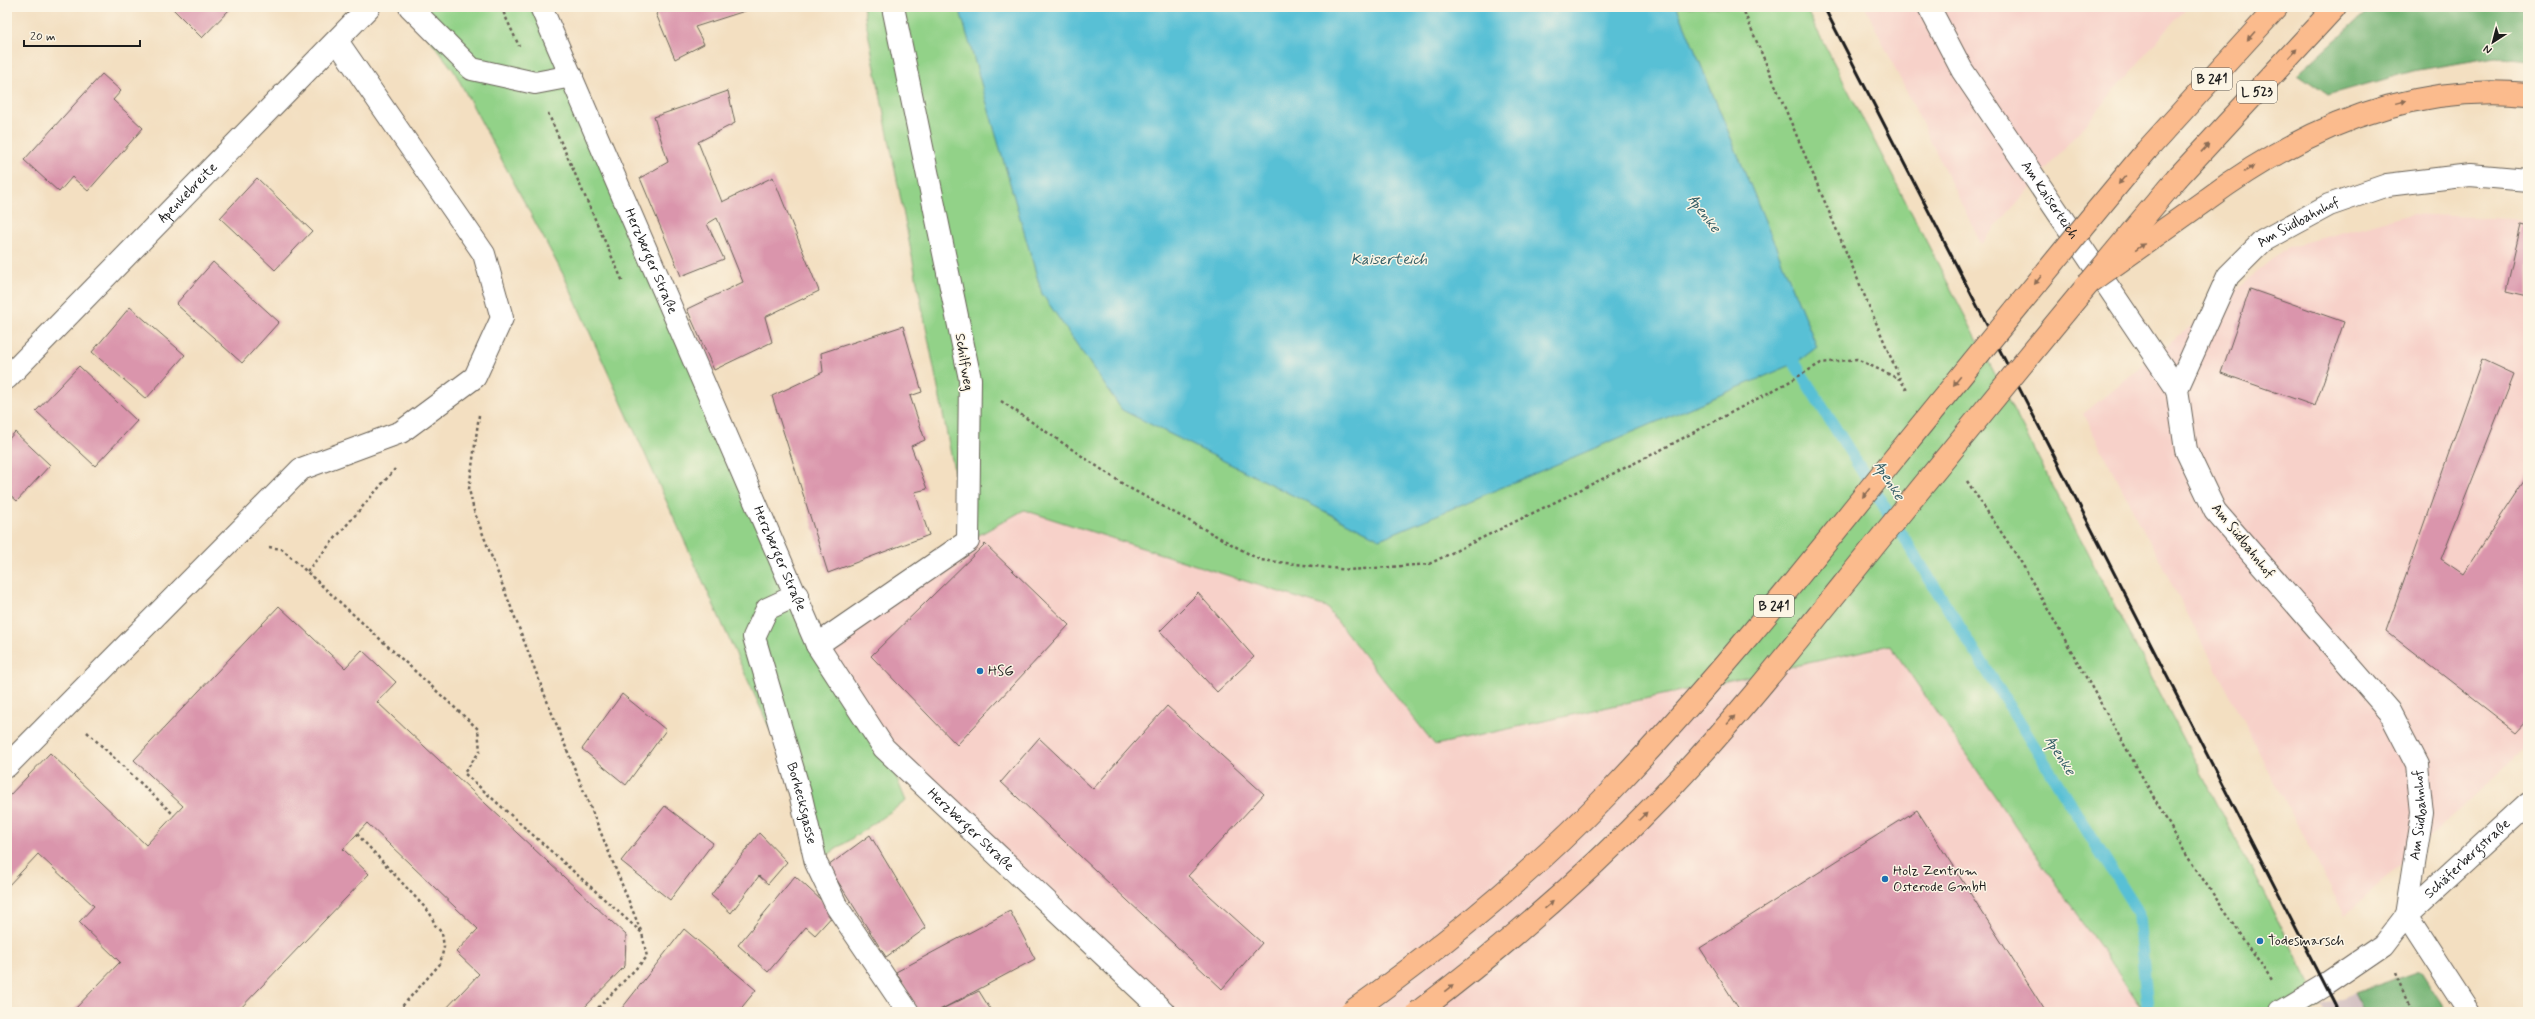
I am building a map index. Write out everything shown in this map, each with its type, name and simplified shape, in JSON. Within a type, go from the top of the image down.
[{"type":"main road","name":"B 241","points":[[1351,1012],[1435,950],[1493,902],[1591,810],[1685,711],[1804,571],[2038,280],[2147,150],[2277,7]]},
{"type":"main road","name":"L 523","points":[[2085,286],[2178,177],[2335,7]]},
{"type":"main road","name":"B 241","points":[[1418,1012],[1496,952],[1578,880],[1662,797],[1753,695],[2085,286],[2271,155],[2313,133],[2363,112],[2427,97],[2477,91],[2528,94]]},
{"type":"street","name":"Apenkebreite","points":[[7,378],[369,7]]},
{"type":"street","points":[[410,7],[472,69],[535,82],[572,76]]},
{"type":"street","name":"Herzberger Straße","points":[[541,7],[817,645],[884,748],[1164,1012]]},
{"type":"street","name":"Schilfweg","points":[[817,645],[968,541],[970,380],[893,7]]},
{"type":"street","name":"Am Kaiserteich","points":[[1929,7],[1962,70],[2177,389]]},
{"type":"street","points":[[7,766],[301,469],[401,432],[475,377],[502,318],[484,254],[337,41]]},
{"type":"street","name":"Am Südbahnhof","points":[[2284,1008],[2323,986],[2383,945],[2406,915],[2422,813],[2417,765],[2388,710],[2215,511],[2186,450],[2177,389],[2228,276],[2263,241],[2329,204],[2387,184],[2470,175],[2528,180]]},
{"type":"street","name":"Borhecksgasse","points":[[796,595],[767,609],[754,637],[801,797],[816,863],[838,907],[908,1012]]},
{"type":"street","name":"Schäferbergstraße","points":[[2406,915],[2528,803]]},
{"type":"street","points":[[2406,915],[2469,1012]]},
{"type":"path","points":[[1742,7],[1900,379],[1912,399]]},
{"type":"path","points":[[970,380],[1126,486],[1260,560],[1349,570],[1429,564],[1654,454],[1787,383],[1821,363],[1857,359],[1900,379]]},
{"type":"path","points":[[475,377],[485,382],[472,453],[469,489],[474,511],[549,706],[642,933],[647,957],[594,1012]]},
{"type":"path","points":[[307,571],[398,465]]},
{"type":"path","points":[[1965,477],[2021,562],[2187,856],[2284,1008]]},
{"type":"path","points":[[263,546],[282,549],[478,729],[480,751],[464,773],[642,933]]},
{"type":"path","points":[[83,728],[174,816]]},
{"type":"path","points":[[357,834],[430,913],[435,925],[442,933],[444,947],[440,964],[397,1012]]},
{"type":"path","points":[[2383,945],[2413,1012]]},
{"type":"shaded area","points":[[1865,7],[2187,7],[1981,244]]},
{"type":"shaded area","points":[[2411,214],[2528,220],[2528,746],[2345,916],[2083,414],[2288,247]]},
{"type":"shaded area","points":[[1024,510],[1326,607],[1436,745],[1890,645],[2145,1012],[1164,1012],[884,748],[817,645],[968,541]]},
{"type":"shaded area","points":[[2354,993],[2364,1012],[2325,1012],[2322,1006]]},
{"type":"green space","points":[[405,7],[541,7],[797,595],[884,748],[906,801],[816,863],[801,797],[564,276],[454,71]]},
{"type":"green space","points":[[863,7],[1805,7],[2322,1006],[2308,1012],[2145,1012],[1890,645],[1435,745],[1326,607],[1024,510],[968,541]]},
{"type":"green space","points":[[2372,7],[2528,7],[2528,61],[2495,57],[2413,71],[2328,95],[2298,74]]},
{"type":"green space","points":[[2420,970],[2447,1012],[2364,1012],[2354,993]]},
{"type":"water","name":"Kaiserteich","points":[[959,7],[1677,7],[1817,347],[1796,363],[1380,539],[1122,410],[1042,294]]},
{"type":"building","points":[[171,7],[230,7],[231,8],[202,38]]},
{"type":"building","points":[[665,7],[746,7],[748,10],[695,27],[704,44],[675,59],[656,14]]},
{"type":"building","points":[[102,74],[121,91],[113,100],[143,128],[88,191],[72,177],[59,192],[24,160]]},
{"type":"building","points":[[728,91],[735,123],[698,142],[722,202],[773,177],[819,291],[765,317],[772,342],[714,370],[687,309],[743,282],[717,218],[707,224],[724,259],[681,276],[640,178],[668,162],[654,117]]},
{"type":"building","points":[[257,178],[312,231],[275,270],[220,218]]},
{"type":"building","points":[[2521,225],[2528,227],[2528,296],[2506,291]]},
{"type":"building","points":[[213,262],[279,322],[242,363],[176,304]]},
{"type":"building","points":[[2250,289],[2344,322],[2315,406],[2221,373]]},
{"type":"building","points":[[130,307],[185,355],[146,399],[92,352]]},
{"type":"building","points":[[903,326],[922,392],[910,396],[925,440],[911,446],[927,489],[915,492],[929,535],[828,573],[772,396],[823,372],[821,353]]},
{"type":"building","points":[[2482,359],[2514,374],[2441,559],[2463,574],[2528,475],[2528,719],[2516,732],[2386,631]]},
{"type":"building","points":[[79,366],[137,421],[95,466],[36,411]]},
{"type":"building","points":[[15,432],[50,465],[17,501],[7,492],[7,441]]},
{"type":"building","points":[[985,544],[1069,625],[957,745],[871,656]]},
{"type":"building","points":[[1198,593],[1254,657],[1217,692],[1160,631]]},
{"type":"building","points":[[279,606],[345,668],[362,650],[396,682],[377,702],[626,935],[625,966],[580,1012],[443,1012],[479,974],[456,952],[478,929],[367,823],[343,849],[369,874],[237,1012],[72,1012],[120,962],[79,922],[94,906],[38,854],[7,887],[7,798],[50,753],[146,845],[183,806],[134,760]]},
{"type":"building","points":[[622,694],[666,730],[626,785],[582,749]]},
{"type":"building","points":[[1167,706],[1264,794],[1188,876],[1262,943],[1222,989],[1001,782],[1039,738],[1093,789]]},
{"type":"building","points":[[665,806],[713,843],[670,900],[621,861]]},
{"type":"building","name":"Holz Zentrum Osterode GmbH","points":[[1917,810],[2046,1012],[1741,1012],[1700,948]]},
{"type":"building","points":[[759,833],[787,862],[768,884],[759,876],[731,913],[711,895]]},
{"type":"building","points":[[870,835],[926,928],[886,957],[828,866]]},
{"type":"building","points":[[795,876],[835,913],[815,935],[806,927],[768,972],[738,945]]},
{"type":"building","points":[[1010,911],[1035,959],[940,1010],[979,991],[992,1012],[919,1012],[896,972]]},
{"type":"building","points":[[684,929],[756,990],[738,1012],[619,1012]]},
{"type":"waterway","name":"Apenke","points":[[1787,351],[2138,912],[2148,1012]]},
{"type":"railway","points":[[1824,7],[2339,1012]]},
{"type":"place","name":"HSG","points":[[980,671]]},
{"type":"place","name":"Holz Zentrum Osterode GmbH","points":[[1885,879]]},
{"type":"place","name":"Todesmarsch","points":[[2260,941]]}]
